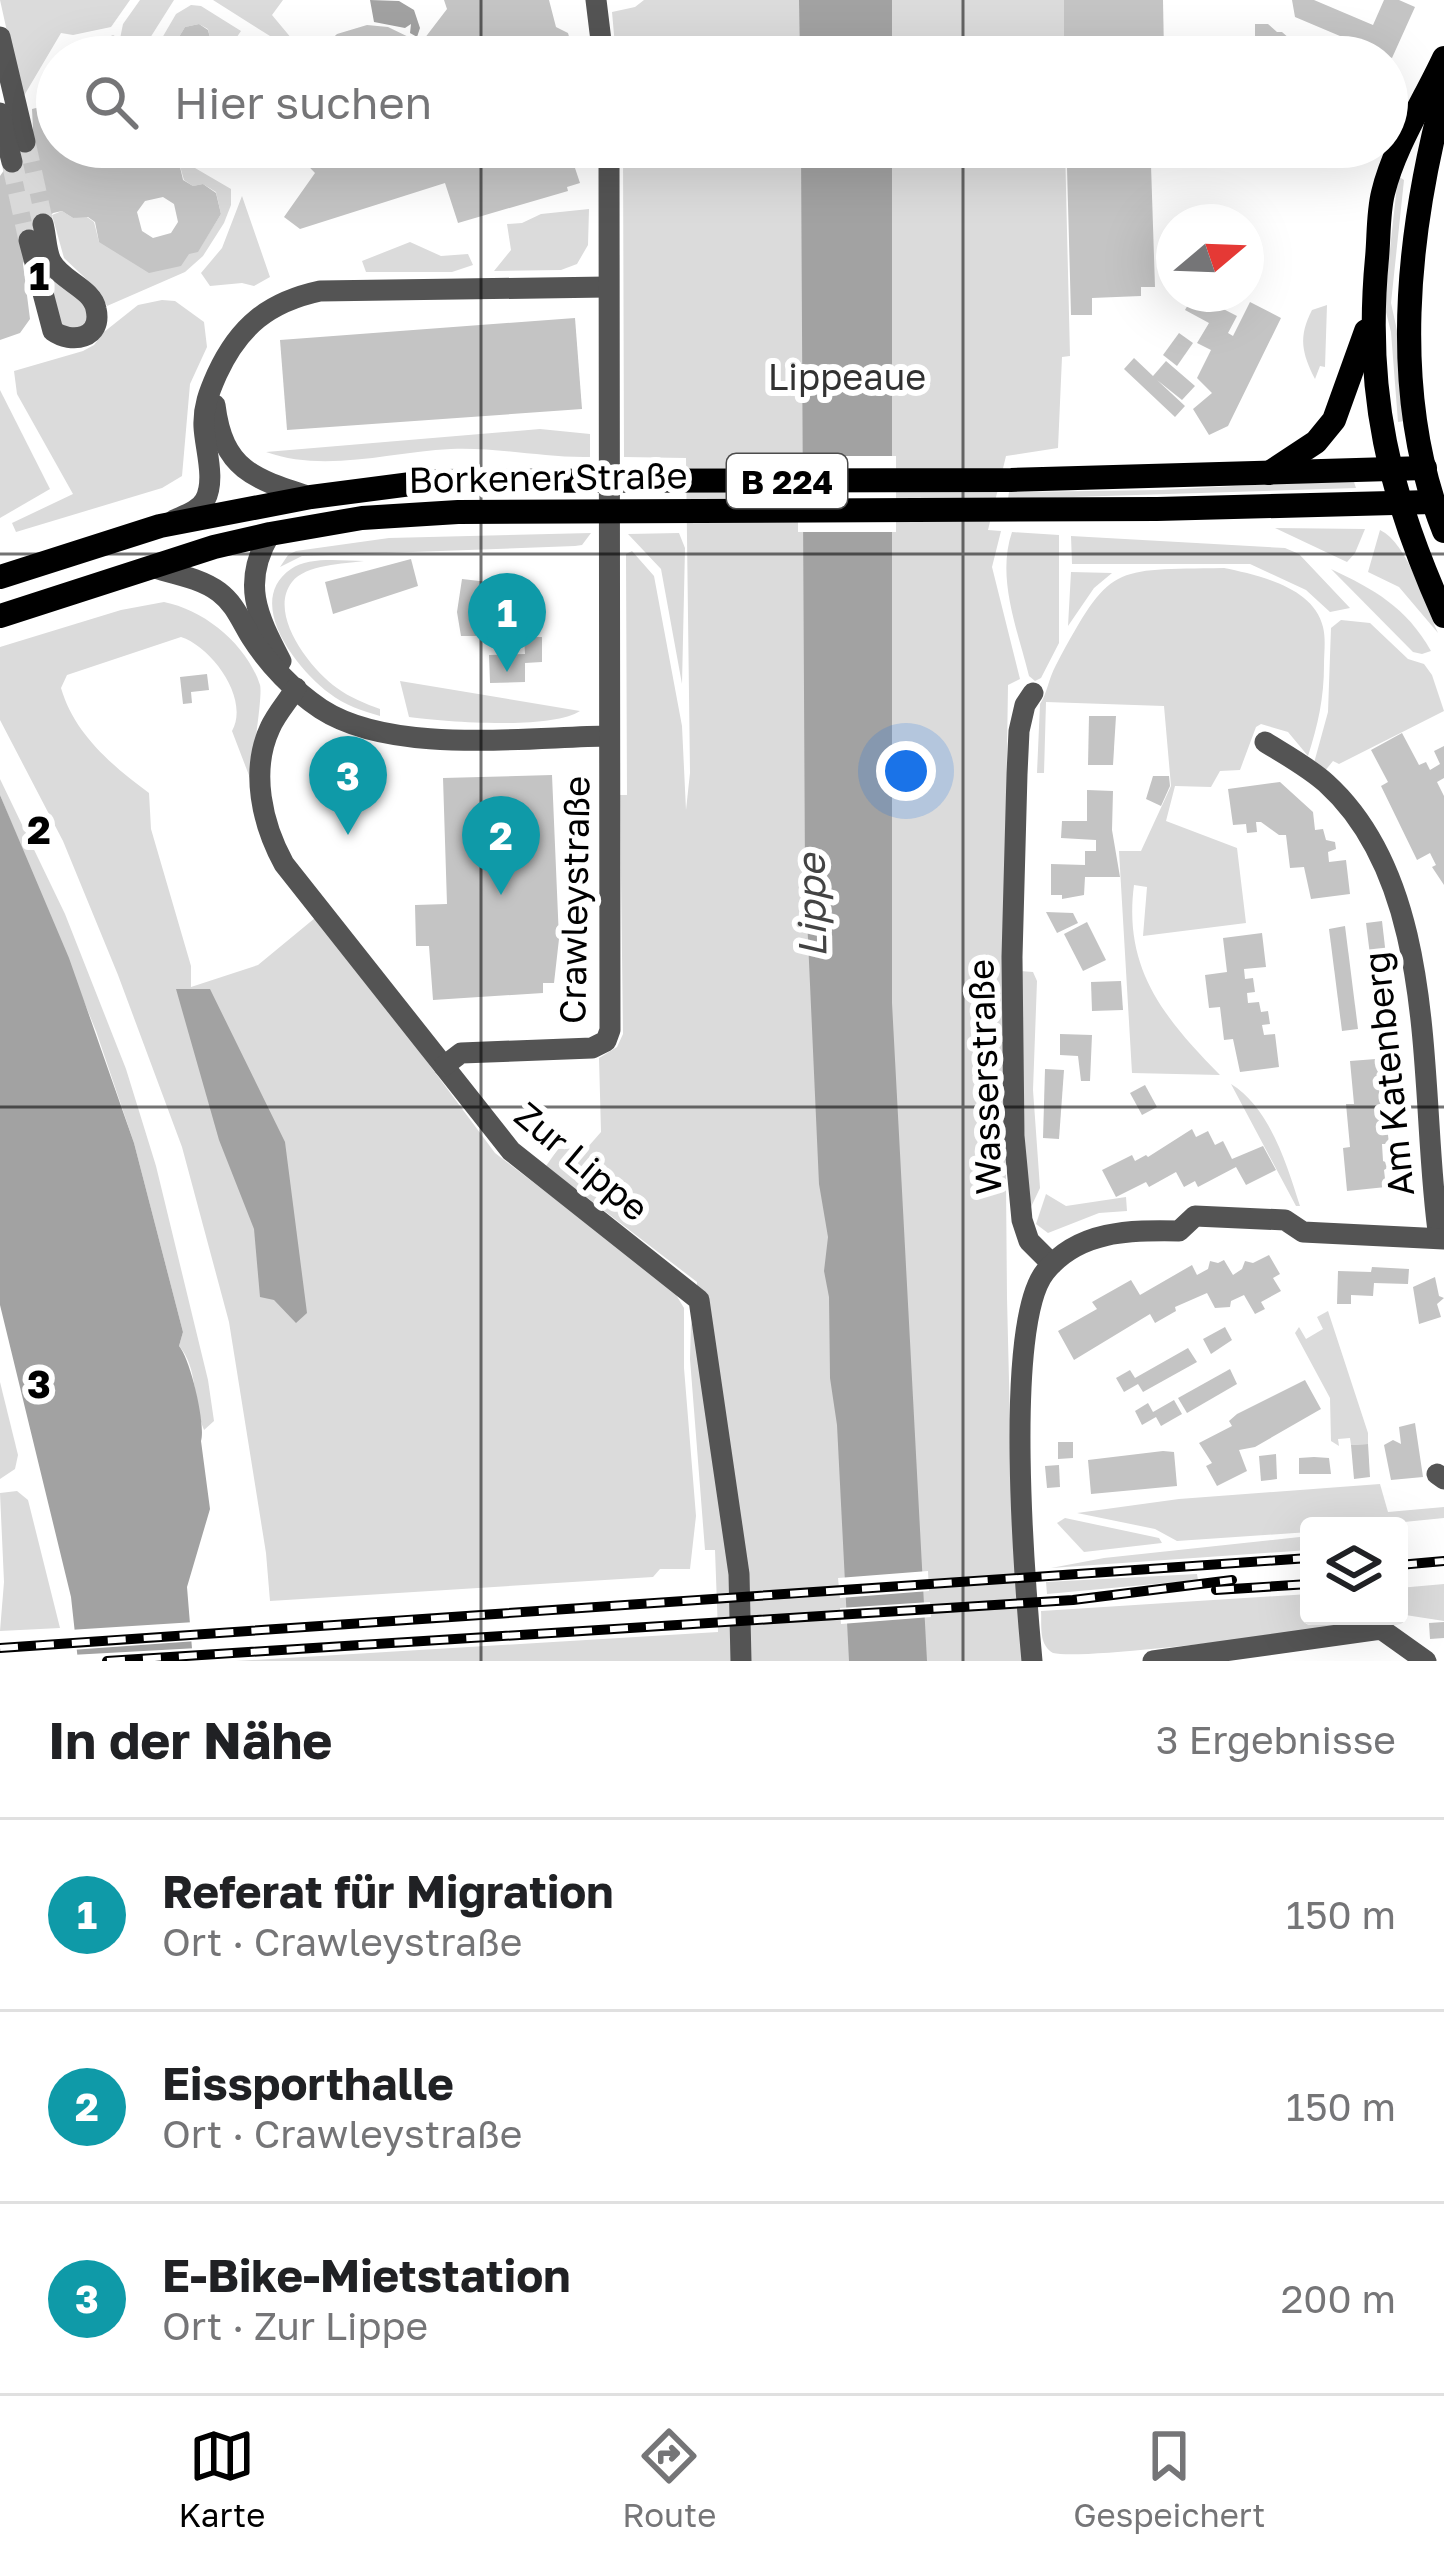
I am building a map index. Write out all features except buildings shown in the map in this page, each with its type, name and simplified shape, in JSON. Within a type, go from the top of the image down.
[{"type":"main road","points":[[1408,137],[1444,58]]},
{"type":"main road","points":[[1444,93],[1419,197],[1411,268],[1414,391],[1444,531]]},
{"type":"main road","points":[[1394,168],[1383,192],[1371,318],[1374,376],[1398,502],[1444,616]]},
{"type":"main road","points":[[1269,473],[1316,442],[1334,420],[1371,318]]},
{"type":"main road","name":"Borkener Straße","points":[[0,577],[160,526],[311,496],[434,481],[1011,480],[1434,469]]},
{"type":"main road","name":"Borkener Straße","points":[[0,616],[269,534],[362,518],[458,512],[1438,503]]},
{"type":"street","points":[[596,0],[600,36]]},
{"type":"street","points":[[0,38],[25,142]]},
{"type":"street","points":[[0,113],[12,162]]},
{"type":"street","name":"Crawleystraße","points":[[444,1066],[461,1053],[592,1048],[606,1041],[611,1018],[609,168]]},
{"type":"street","points":[[36,232],[51,262],[95,303],[97,319],[82,338],[65,340],[53,331],[36,232]]},
{"type":"street","points":[[160,526],[191,512],[206,499],[204,412],[214,380],[248,325],[293,297],[320,291],[608,287]]},
{"type":"street","points":[[214,380],[220,436],[235,462],[270,484],[311,496]]},
{"type":"street","points":[[269,534],[254,566],[256,604],[296,688]]},
{"type":"street","name":"Crawleystraße","points":[[151,567],[202,582],[223,595],[269,663],[319,707],[350,724],[387,736],[609,736]]},
{"type":"street","name":"Zur Lippe","points":[[296,688],[270,728],[260,801],[284,864],[511,1150],[699,1300],[739,1574],[741,1661]]},
{"type":"street","name":"Wasserstraße","points":[[1033,693],[1024,705],[1018,753],[1012,957],[1014,1136],[1022,1220],[1029,1241],[1052,1264]]},
{"type":"street","name":"Am Katenberg","points":[[1052,1264],[1086,1241],[1130,1230],[1179,1231],[1195,1216],[1285,1220],[1303,1232],[1441,1239],[1414,974],[1394,887],[1361,823],[1330,787],[1265,742]]},
{"type":"street","points":[[1032,1661],[1022,1506],[1023,1368],[1029,1303],[1052,1264]]},
{"type":"street","points":[[1168,1660],[1381,1629],[1426,1661]]},
{"type":"green space","points":[[0,0],[130,0],[111,27],[36,36],[36,75],[22,99]]},
{"type":"green space","points":[[140,0],[174,0],[151,36],[121,36]]},
{"type":"green space","points":[[213,0],[283,0],[272,15],[290,36],[270,36]]},
{"type":"green space","points":[[644,0],[1064,0],[1064,36],[614,36],[612,12]]},
{"type":"green space","points":[[191,5],[201,6],[241,31],[238,36],[210,36],[199,24],[185,27],[180,36],[163,36],[176,14]]},
{"type":"green space","points":[[181,168],[195,168],[231,189],[224,223],[203,256],[185,272],[107,306],[99,291],[64,258],[52,215],[62,211],[73,218],[84,215],[94,222],[99,242],[198,251],[221,214],[216,192],[184,180]]},
{"type":"green space","name":"Lippeaue","points":[[623,168],[1066,168],[1070,356],[1062,357],[1058,448],[1006,456],[988,530],[1001,531],[992,567],[1020,679],[1008,685],[1004,949],[1012,1505],[1024,1661],[236,1661],[718,1632],[715,1550],[705,1550],[690,1359],[697,1282],[546,1166],[558,1149],[587,1148],[601,1132],[599,1058],[617,1047],[623,1034],[620,795],[627,795],[626,554],[632,551],[654,576],[682,726],[686,810],[690,773],[686,458],[624,457]]},
{"type":"green space","points":[[1398,176],[1404,180],[1391,303],[1405,421],[1398,422],[1391,332],[1384,304]]},
{"type":"green space","points":[[242,196],[270,277],[254,286],[210,286],[201,273],[222,248]]},
{"type":"green space","points":[[589,209],[588,245],[577,264],[561,270],[494,271],[511,250],[507,224],[541,214]]},
{"type":"green space","points":[[36,229],[88,307],[86,326],[63,331]]},
{"type":"green space","points":[[410,242],[441,256],[468,254],[473,265],[452,272],[366,272],[362,261]]},
{"type":"green space","points":[[175,301],[204,322],[207,347],[190,384],[182,476],[162,488],[16,532],[12,523],[73,494],[17,394],[14,371],[83,351],[138,305]]},
{"type":"green space","points":[[1327,305],[1325,367],[1320,366],[1315,379],[1303,337],[1312,310]]},
{"type":"green space","points":[[0,390],[50,489],[0,518]]},
{"type":"green space","points":[[540,429],[590,434],[590,457],[451,449],[311,461],[266,452]]},
{"type":"green space","points":[[1354,482],[1356,488],[1008,499],[1009,492]]},
{"type":"green space","points":[[1275,528],[1365,529],[1347,562]]},
{"type":"green space","points":[[1380,530],[1407,561],[1438,633],[1399,587],[1368,572]]},
{"type":"green space","points":[[1012,532],[1059,535],[1059,643],[1035,681],[1029,676],[1007,586]]},
{"type":"green space","points":[[591,533],[582,545],[575,546],[302,556],[280,567],[296,551],[389,538]]},
{"type":"green space","points":[[679,533],[685,548],[682,684],[661,569],[628,534]]},
{"type":"green space","points":[[1071,536],[1285,548],[1299,554],[1350,608],[1330,612],[1306,590],[1250,564],[1072,564]]},
{"type":"green space","points":[[364,561],[298,576],[286,595],[285,610],[295,640],[315,668],[342,691],[380,709],[380,716],[341,701],[303,669],[280,635],[272,599],[278,583],[298,565]]},
{"type":"green space","points":[[1224,568],[1283,585],[1318,613],[1325,641],[1320,711],[1308,756],[1288,732],[1261,724],[1240,770],[1220,771],[1211,787],[1175,786],[1166,821],[1237,848],[1246,923],[1143,936],[1147,887],[1134,885],[1135,942],[1152,990],[1181,1033],[1220,1075],[1132,1073],[1119,851],[1141,851],[1171,786],[1164,706],[1046,702],[1044,773],[1037,773],[1040,704],[1056,665],[1090,607],[1118,579],[1158,570]]},
{"type":"green space","points":[[1331,569],[1388,601],[1431,651],[1413,652]]},
{"type":"green space","points":[[1071,572],[1112,573],[1094,588],[1068,626]]},
{"type":"green space","points":[[164,602],[209,621],[235,643],[254,670],[261,691],[250,778],[232,731],[236,704],[232,690],[205,651],[181,637],[67,675],[61,688],[75,719],[96,747],[149,793],[151,829],[191,966],[191,987],[258,965],[315,918],[495,1153],[672,1288],[684,1308],[696,1516],[690,1569],[660,1569],[653,1577],[270,1601],[229,1322],[182,1147],[63,841],[0,720],[0,647],[121,610]]},
{"type":"green space","points":[[1341,620],[1370,623],[1408,659],[1424,664],[1444,711],[1339,764],[1333,761],[1324,772],[1314,763],[1328,712],[1331,628]]},
{"type":"green space","points":[[400,681],[580,711],[523,723],[409,717]]},
{"type":"green space","points":[[0,779],[65,914],[126,1069],[156,1166],[208,1380],[214,1421],[204,1430],[189,1364],[179,1346],[183,1332],[134,1143],[96,1031],[0,795]]},
{"type":"green space","points":[[1020,971],[1033,972],[1037,981],[1033,1090],[1040,1188],[1031,1207],[1026,1202]]},
{"type":"green space","points":[[1231,1084],[1267,1122],[1300,1206],[1296,1206]]},
{"type":"green space","points":[[1046,1194],[1066,1206],[1126,1197],[1127,1211],[1099,1213],[1048,1233],[1036,1224]]},
{"type":"green space","points":[[1328,1311],[1368,1444],[1351,1445],[1350,1438],[1338,1439],[1339,1446],[1331,1441],[1330,1398],[1295,1333],[1299,1327],[1306,1339],[1323,1329],[1317,1317]]},
{"type":"green space","points":[[0,1382],[18,1455],[15,1469],[0,1479]]},
{"type":"green space","points":[[1380,1484],[1388,1512],[1444,1507],[1444,1518],[1408,1522],[1408,1517],[1300,1517],[1300,1533],[1177,1541],[1155,1529],[1077,1513],[1179,1499]]},
{"type":"green space","points":[[17,1491],[28,1500],[60,1628],[0,1631],[4,1582],[0,1493]]},
{"type":"green space","points":[[1065,1518],[1159,1538],[1162,1543],[1084,1552],[1057,1523]]},
{"type":"green space","points":[[1300,1537],[1300,1551],[1051,1568]]},
{"type":"green space","points":[[1197,1574],[1198,1580],[1047,1594],[1046,1582]]},
{"type":"green space","points":[[1444,1584],[1444,1621],[1408,1615],[1408,1587]]},
{"type":"green space","points":[[1300,1595],[1300,1625],[1352,1625],[1075,1654],[1053,1653],[1045,1645],[1041,1611]]},
{"type":"water","points":[[370,0],[399,1],[414,10],[420,28],[415,36],[410,33],[411,24],[405,28],[374,22]]},
{"type":"water","points":[[799,0],[892,0],[892,36],[800,36]]},
{"type":"water","name":"Lippe","points":[[801,168],[892,168],[892,1003],[927,1661],[849,1661],[805,873]]},
{"type":"water","points":[[0,795],[69,958],[134,1143],[183,1332],[179,1346],[199,1407],[210,1509],[187,1587],[193,1661],[78,1661],[71,1597],[0,1305]]},
{"type":"water","points":[[176,989],[210,989],[285,1142],[307,1313],[296,1323],[274,1300],[260,1297],[254,1229],[219,1140]]},
{"type":"pier","points":[[798,456],[896,456],[896,532],[798,532]]},
{"type":"pier","points":[[928,1571],[929,1591],[840,1598],[838,1578]]},
{"type":"pier","points":[[930,1602],[931,1617],[841,1624],[840,1608]]},
{"type":"pier","points":[[195,1622],[197,1641],[71,1650],[69,1630]]},
{"type":"pier","points":[[198,1648],[199,1661],[72,1661],[71,1655]]},
{"type":"tunnel","points":[[25,142],[43,224]]},
{"type":"tunnel","points":[[12,162],[29,240]]},
{"type":"railway","points":[[0,1648],[1300,1559]]},
{"type":"railway","points":[[1408,1564],[1444,1561]]},
{"type":"railway","points":[[107,1661],[1073,1600],[1232,1580]]},
{"type":"railway","points":[[1216,1590],[1300,1585]]},
{"type":"place","name":"Referat für Migration","points":[[507,672]]},
{"type":"place","name":"E-Bike-Mietstation","points":[[348,835]]},
{"type":"place","name":"Eissporthalle","points":[[501,895]]}]
